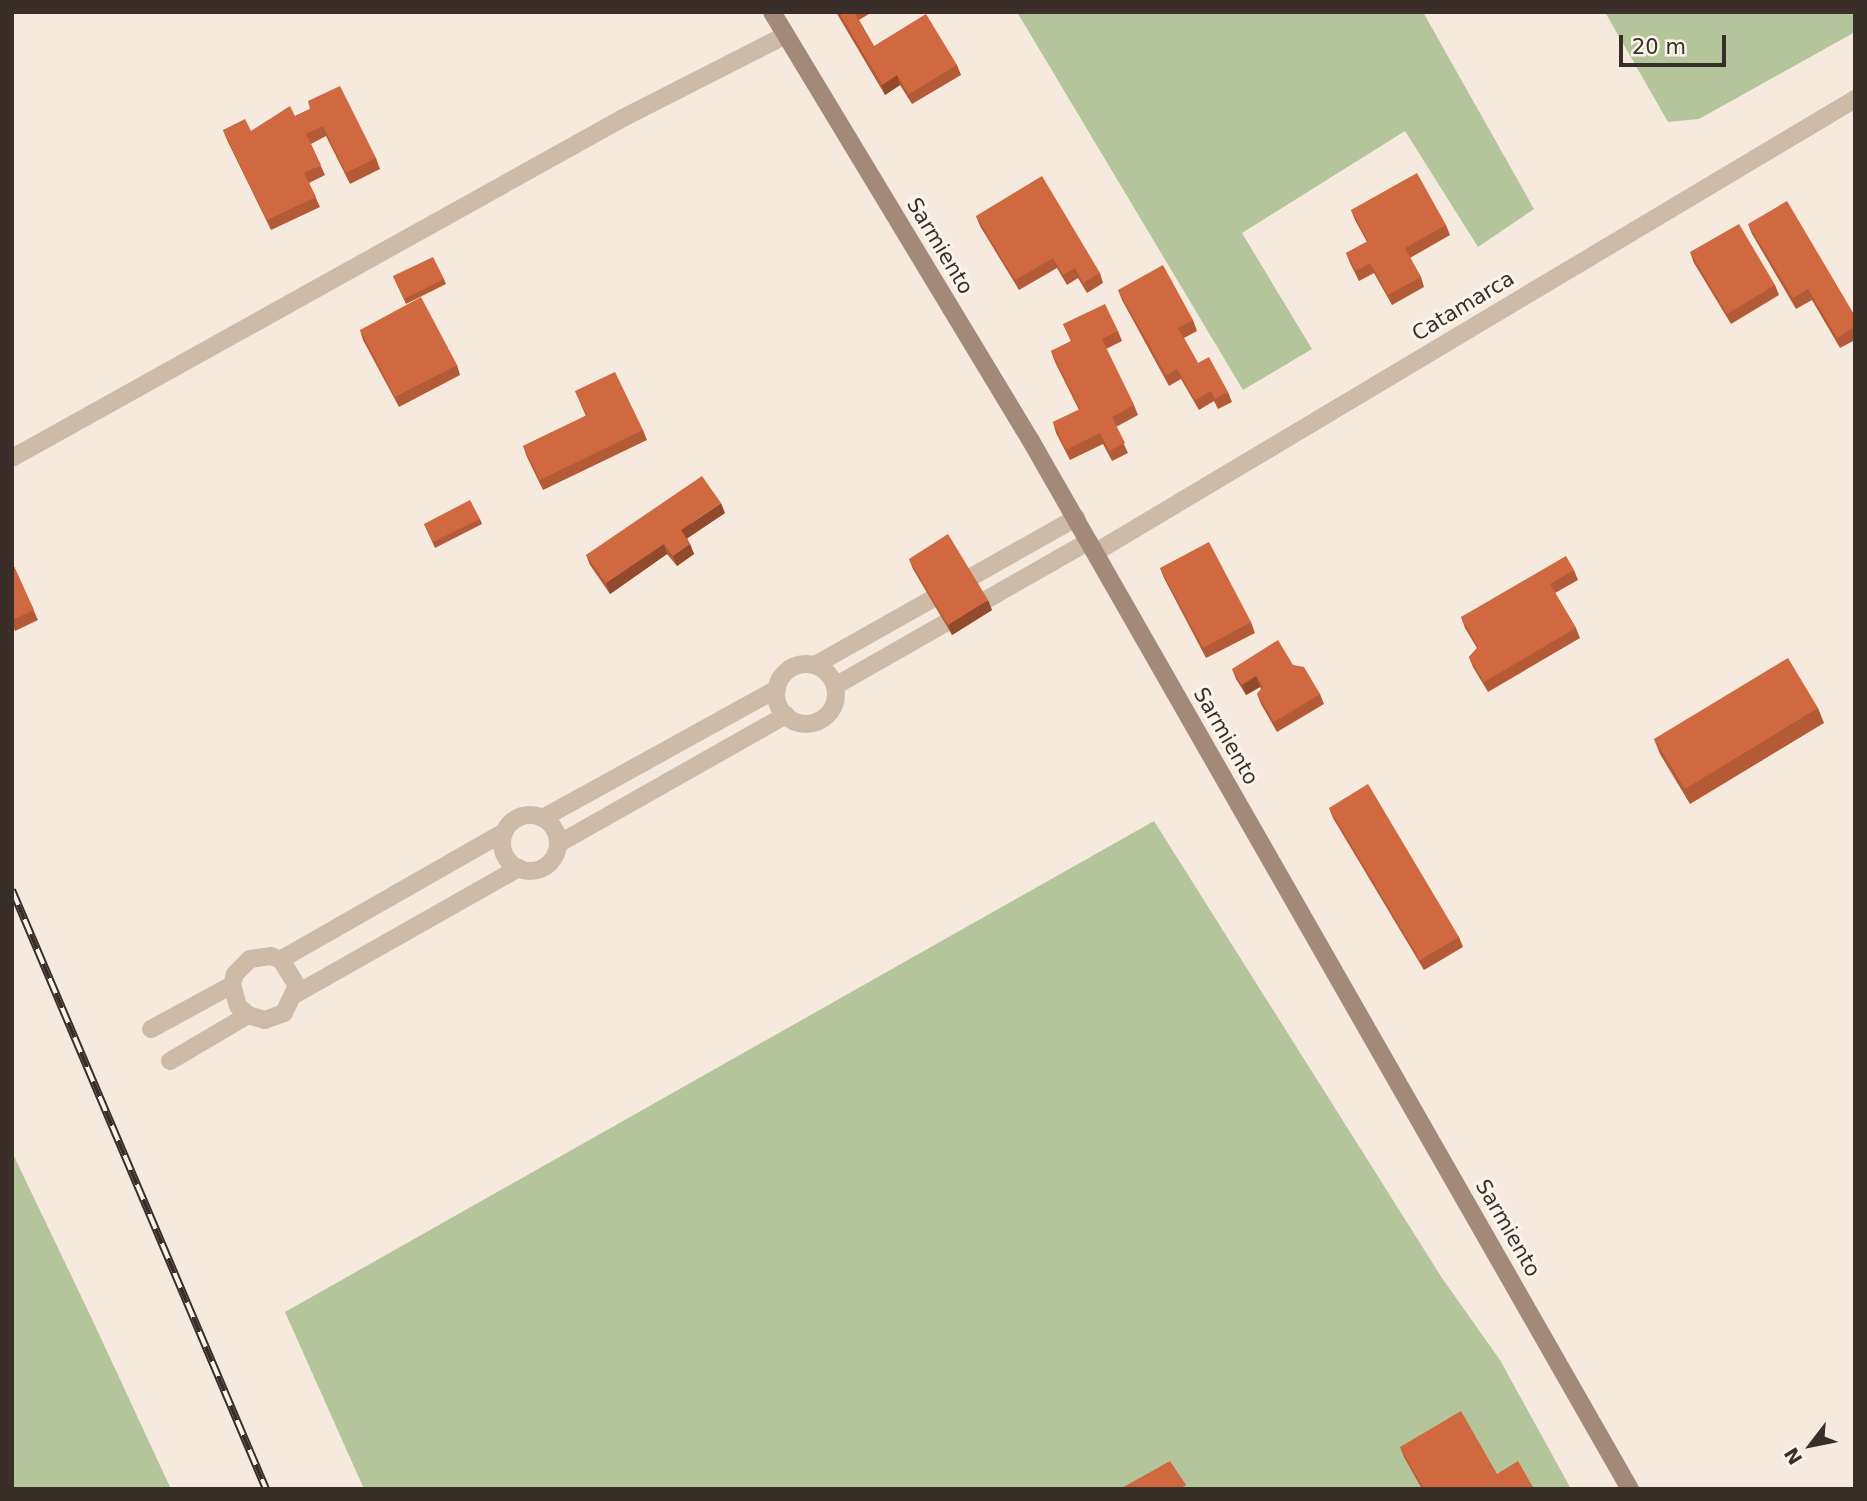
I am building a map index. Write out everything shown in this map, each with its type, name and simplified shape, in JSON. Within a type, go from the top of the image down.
[{"type":"main road","name":"Sarmiento","points":[[772,12],[1076,518],[1630,1489]]},
{"type":"street","points":[[12,458],[623,118],[786,35]]},
{"type":"street","name":"Catamarca","points":[[835,686],[1092,547],[1855,99]]},
{"type":"street","points":[[280,960],[295,976],[296,994],[291,1006],[275,1018],[248,1015],[238,1006],[232,985],[235,974],[250,958],[280,960],[504,832],[516,818],[543,818],[777,689],[782,676],[795,666],[815,665],[1076,518]]},
{"type":"street","points":[[777,689],[786,715],[803,724],[822,720],[834,706],[835,686],[831,677],[815,665]]},
{"type":"street","points":[[558,844],[786,715]]},
{"type":"street","points":[[504,832],[503,851],[519,868],[531,871],[548,865],[558,844],[556,831],[543,818]]},
{"type":"street","points":[[296,994],[519,868]]},
{"type":"street","points":[[152,1029],[232,985]]},
{"type":"street","points":[[170,1061],[248,1015]]},
{"type":"green space","points":[[1017,12],[1423,12],[1534,209],[1478,247],[1405,131],[1242,233],[1312,349],[1243,390]]},
{"type":"green space","points":[[1605,12],[1855,12],[1855,32],[1699,119],[1668,122]]},
{"type":"green space","points":[[1154,821],[1442,1278],[1500,1360],[1571,1489],[364,1489],[285,1312]]},
{"type":"green space","points":[[12,1152],[91,1317],[171,1489],[12,1489]]},
{"type":"building","points":[[839,12],[854,12],[874,46],[926,14],[957,65],[909,94],[897,75],[882,85]]},
{"type":"building","points":[[340,86],[376,158],[346,173],[323,126],[306,134],[321,165],[304,173],[316,197],[267,220],[223,130],[245,119],[251,131],[290,106],[295,116],[310,109],[308,101]]},
{"type":"building","points":[[1417,173],[1446,225],[1405,248],[1421,277],[1388,295],[1370,263],[1356,271],[1346,253],[1368,241],[1351,210]]},
{"type":"building","points":[[1042,176],[1100,273],[1083,283],[1075,268],[1063,275],[1053,258],[1015,280],[976,216]]},
{"type":"building","points":[[1787,201],[1855,316],[1855,327],[1837,338],[1808,289],[1793,298],[1748,224]]},
{"type":"building","points":[[1739,224],[1775,285],[1727,314],[1690,252]]},
{"type":"building","points":[[433,257],[444,279],[404,299],[393,276]]},
{"type":"building","points":[[1163,265],[1193,320],[1178,328],[1198,363],[1209,357],[1228,392],[1215,399],[1211,391],[1195,400],[1177,369],[1166,375],[1118,290]]},
{"type":"building","points":[[421,297],[457,365],[395,397],[360,330]]},
{"type":"building","points":[[1105,304],[1118,331],[1102,339],[1134,405],[1112,417],[1125,443],[1109,451],[1100,433],[1066,450],[1053,422],[1080,409],[1051,351],[1072,341],[1063,324]]},
{"type":"building","points":[[615,372],[643,430],[540,480],[523,446],[587,415],[575,391]]},
{"type":"building","points":[[702,476],[721,503],[681,530],[690,544],[673,556],[664,544],[606,583],[586,555]]},
{"type":"building","points":[[470,500],[480,519],[433,542],[424,524]]},
{"type":"building","points":[[948,534],[988,600],[948,625],[909,559]]},
{"type":"building","points":[[1209,542],[1251,622],[1203,648],[1160,568]]},
{"type":"building","points":[[1566,556],[1574,570],[1550,584],[1576,628],[1484,682],[1469,657],[1478,647],[1461,617]]},
{"type":"building","points":[[12,562],[34,610],[12,620]]},
{"type":"building","points":[[1278,640],[1293,665],[1304,667],[1320,694],[1274,722],[1257,694],[1263,687],[1256,676],[1242,685],[1232,669]]},
{"type":"building","points":[[1788,658],[1818,708],[1685,789],[1654,739]]},
{"type":"building","points":[[1368,784],[1459,937],[1420,960],[1329,808]]},
{"type":"building","points":[[1461,1411],[1497,1474],[1518,1461],[1534,1489],[1424,1489],[1400,1447]]},
{"type":"building","points":[[1170,1461],[1186,1485],[1180,1489],[1120,1489]]},
{"type":"railway","points":[[12,890],[266,1489]]}]
